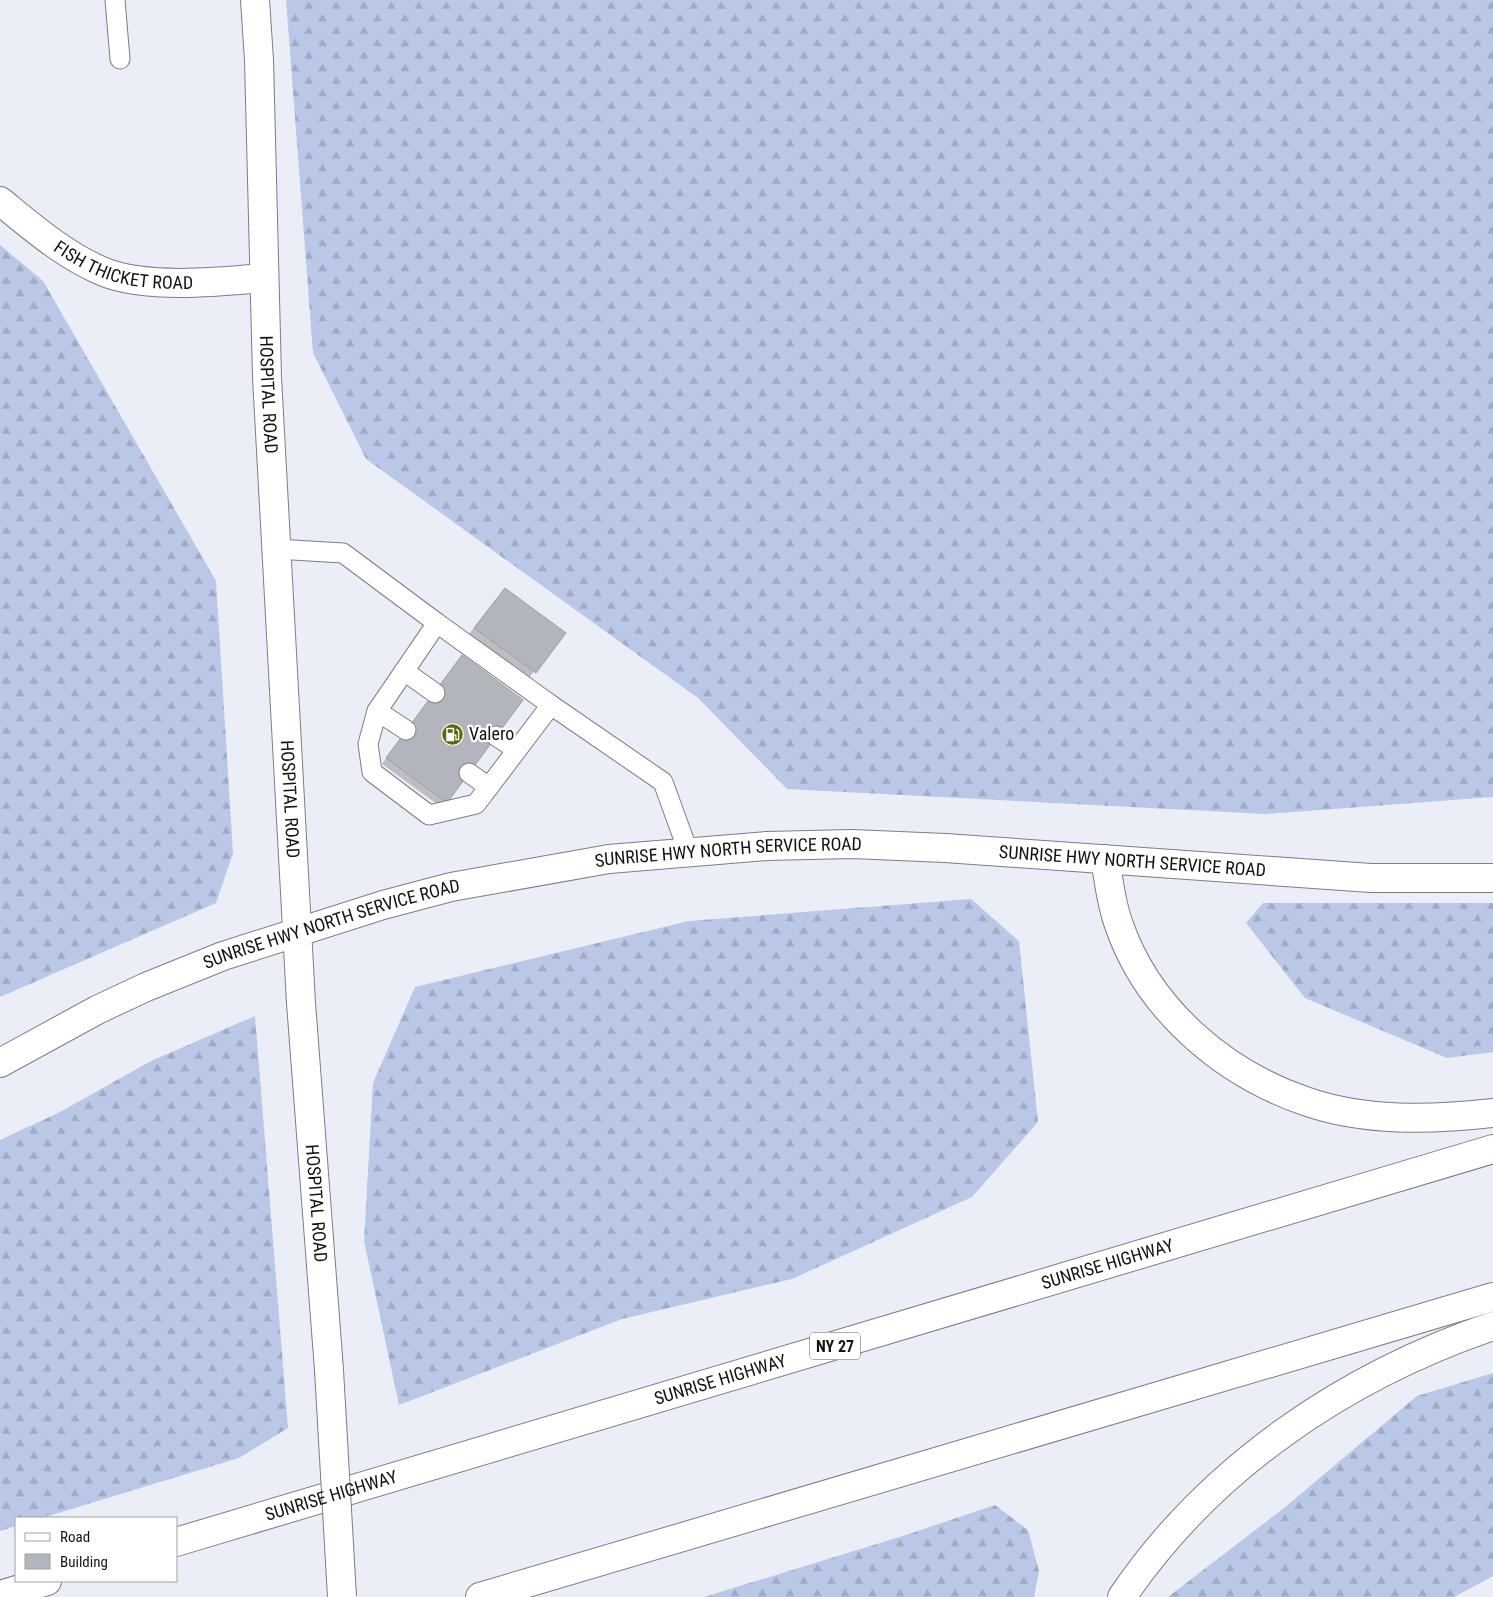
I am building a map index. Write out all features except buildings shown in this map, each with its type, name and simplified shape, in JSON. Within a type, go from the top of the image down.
[{"type":"main road","name":"HOSPITAL ROAD","points":[[255,0],[259,60],[263,278],[276,549],[297,932],[329,1370],[342,1597]]},
{"type":"main road","name":"FISH THICKET ROAD","points":[[0,201],[69,254],[105,272],[136,279],[171,282],[212,282],[263,278]]},
{"type":"main road","name":"SUNRISE HWY NORTH SERVICE ROAD","points":[[0,1063],[97,1010],[146,987],[223,956],[297,932],[451,887],[609,859],[767,846],[852,844],[1105,858],[1371,878],[1493,878]]},
{"type":"main road","points":[[1105,858],[1119,926],[1152,989],[1174,1016],[1199,1041],[1234,1067],[1306,1102],[1348,1111],[1425,1118],[1493,1113]]},
{"type":"main road","name":"SUNRISE HIGHWAY","points":[[178,1541],[1493,1149]]},
{"type":"main road","points":[[480,1597],[1493,1297]]},
{"type":"main road","points":[[1122,1597],[1140,1571],[1175,1529],[1220,1484],[1262,1449],[1356,1385],[1449,1341],[1493,1326]]},
{"type":"main road","points":[[0,1595],[44,1582]]},
{"type":"lane","points":[[115,0],[120,58]]},
{"type":"lane","points":[[276,549],[343,553],[437,623],[663,782],[688,851]]},
{"type":"lane","points":[[437,623],[377,711],[368,744],[372,772],[429,814],[476,804],[551,704]]},
{"type":"lane","points":[[404,671],[435,693]]},
{"type":"lane","points":[[377,711],[406,730]]},
{"type":"lane","points":[[496,736],[517,750]]},
{"type":"lane","points":[[469,773],[490,787]]},
{"type":"green space","points":[[286,0],[1493,0],[1493,797],[1266,814],[787,789],[698,698],[366,459],[313,353]]},
{"type":"green space","points":[[0,245],[43,281],[216,581],[233,853],[216,903],[0,997]]},
{"type":"green space","points":[[971,899],[1019,941],[1038,1122],[972,1197],[792,1279],[622,1319],[399,1405],[364,1241],[373,1083],[415,987],[689,921]]},
{"type":"green space","points":[[1263,903],[1493,903],[1493,1052],[1447,1058],[1305,998],[1246,923]]},
{"type":"green space","points":[[255,1016],[288,1428],[239,1458],[45,1517],[15,1517],[15,1526],[0,1531],[0,1140],[60,1112],[151,1061]]},
{"type":"green space","points":[[1493,1373],[1493,1576],[1454,1597],[1168,1597],[1284,1508],[1417,1396]]},
{"type":"green space","points":[[995,1505],[1028,1530],[1039,1571],[1034,1597],[704,1597],[906,1535]]},
{"type":"place","name":"Valero","points":[[453,734]]}]
